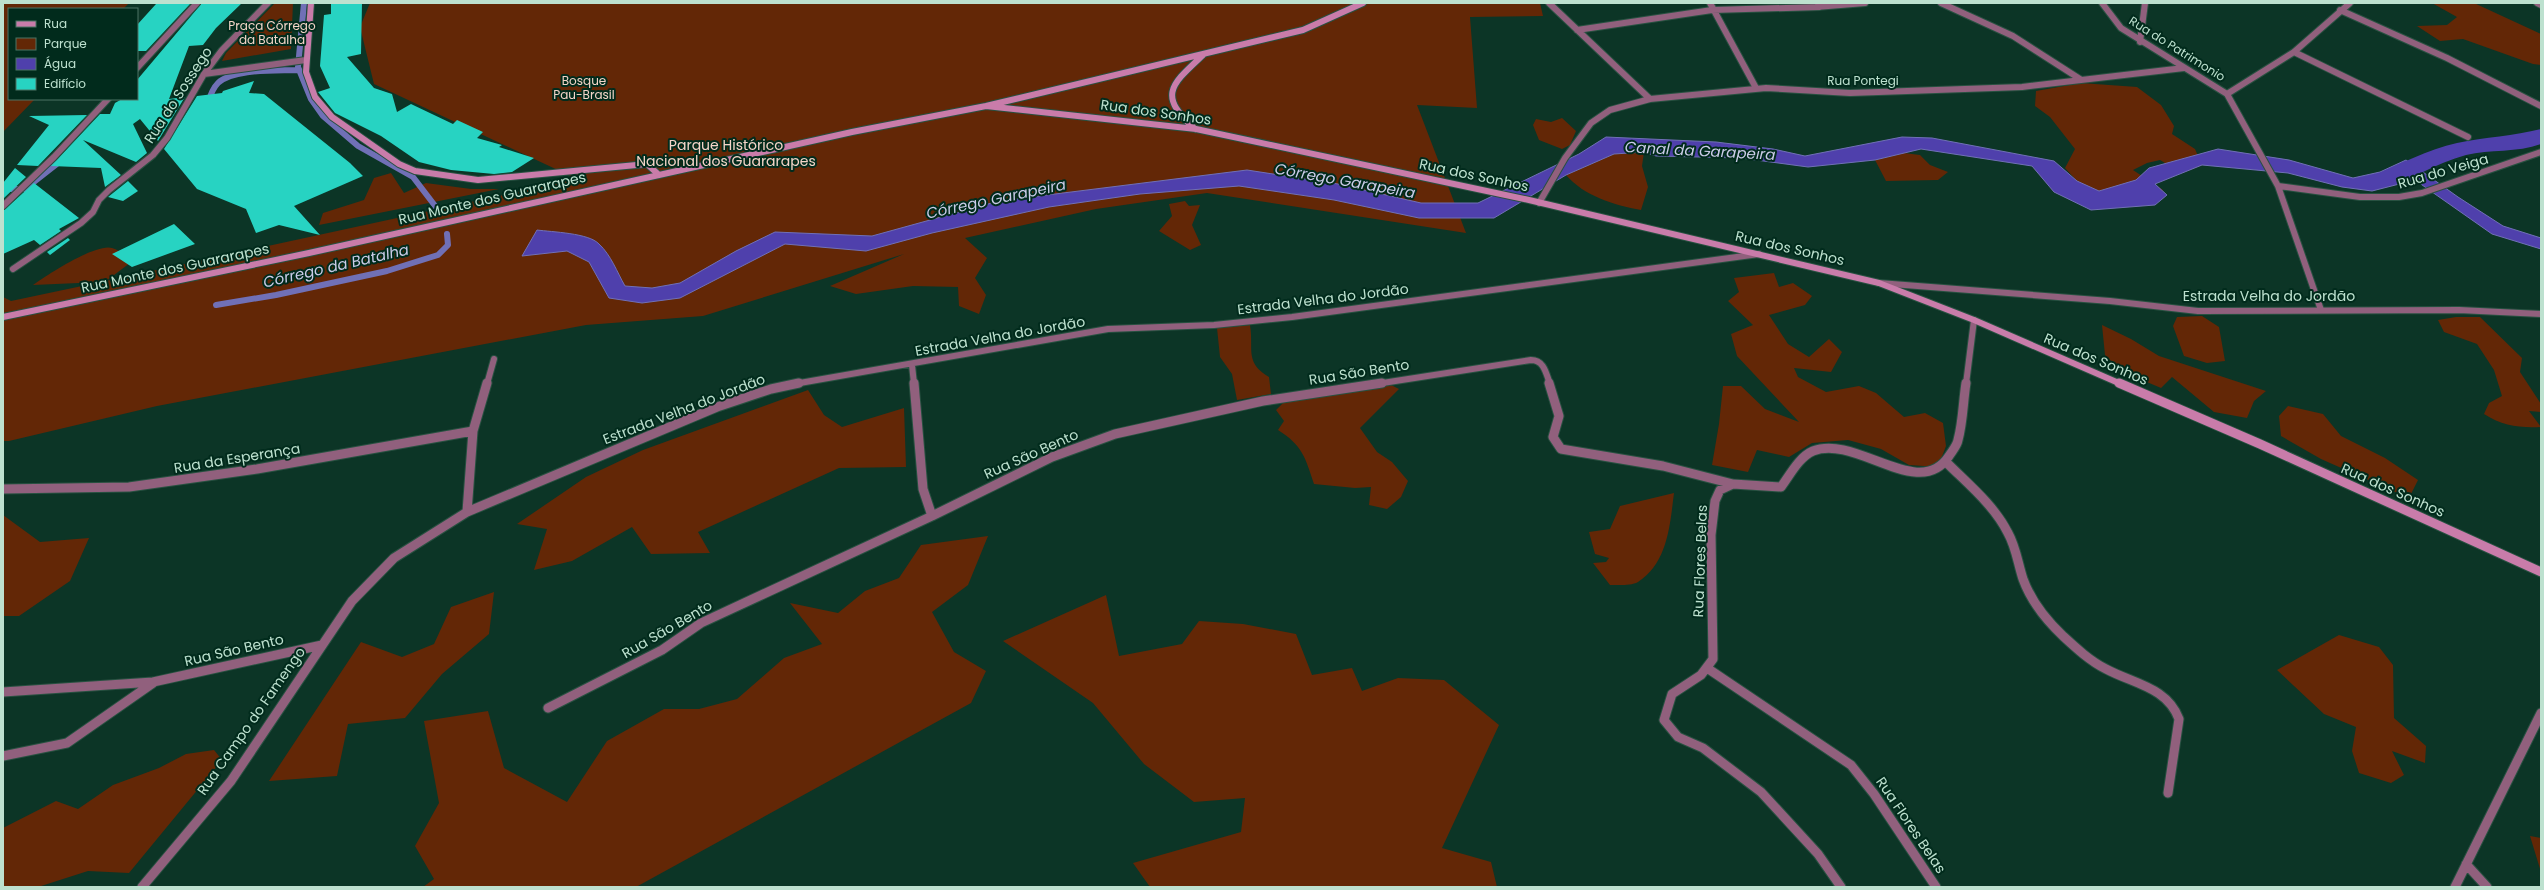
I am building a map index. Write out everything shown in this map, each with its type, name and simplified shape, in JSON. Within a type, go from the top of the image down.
[{"type":"main road","points":[[310,3],[306,72],[315,97],[332,117],[398,164],[415,171],[478,180],[648,164],[659,175]]},
{"type":"main road","name":"Rua Monte dos Guararapes","points":[[3,317],[309,253],[659,175],[986,106],[1303,30],[1363,3]]},
{"type":"main road","points":[[1196,129],[1174,110],[1171,95],[1177,79],[1204,54]]},
{"type":"main road","name":"Rua dos Sonhos","points":[[986,106],[1196,129],[1529,200],[1879,283],[1974,320],[2260,444],[2541,572]]},
{"type":"street","points":[[138,67],[198,3]]},
{"type":"street","name":"Rua do Sossego","points":[[12,269],[81,223],[93,212],[99,200],[109,190],[153,155],[170,134],[204,74],[222,50],[268,3]]},
{"type":"street","points":[[1549,3],[1650,99]]},
{"type":"street","points":[[1807,3],[1820,7]]},
{"type":"street","points":[[1577,30],[1711,6],[1820,7],[1865,3]]},
{"type":"street","points":[[1941,3],[2025,44],[2080,78]]},
{"type":"street","name":"Rua do Patrimonio","points":[[2102,3],[2121,28],[2140,42],[2227,94]]},
{"type":"street","points":[[2140,42],[2145,3]]},
{"type":"street","points":[[2321,310],[2278,186],[2260,151],[2227,94],[2294,52],[2340,10],[2350,3]]},
{"type":"street","points":[[2537,3],[2541,5]]},
{"type":"street","points":[[1711,6],[1756,88]]},
{"type":"street","points":[[2340,10],[2447,58],[2541,106]]},
{"type":"street","points":[[2294,52],[2468,137]]},
{"type":"street","points":[[204,74],[306,60]]},
{"type":"street","name":"Rua Pontegi","points":[[1539,203],[1564,158],[1592,123],[1610,110],[1650,99],[1756,88],[1884,92],[2022,87],[2080,78],[2184,68]]},
{"type":"street","points":[[3,206],[48,162],[107,100]]},
{"type":"street","name":"Rua do Veiga","points":[[2278,186],[2360,197],[2399,198],[2422,193],[2534,156],[2541,152]]},
{"type":"street","points":[[2534,156],[2541,159]]},
{"type":"street","name":"Estrada Velha do Jordão","points":[[322,645],[352,601],[394,558],[467,512],[709,410],[770,389],[824,377],[912,365],[1007,346],[1108,329],[1214,325],[1292,318],[1760,254]]},
{"type":"street","name":"Estrada Velha do Jordão","points":[[1879,283],[2102,300],[2198,311],[2459,310],[2541,314]]},
{"type":"street","points":[[1733,484],[1781,487],[1801,458],[1823,448],[1850,450],[1916,474],[1938,467],[1946,462],[1953,454],[1958,442],[1974,320]]},
{"type":"street","points":[[467,512],[473,431],[494,359]]},
{"type":"street","name":"Rua São Bento","points":[[548,708],[662,650],[701,623],[932,516],[1052,457],[1115,434],[1263,401],[1531,360],[1540,362],[1543,365],[1557,404],[1559,416],[1553,437],[1554,443],[1562,449],[1663,466],[1700,474],[1733,484]]},
{"type":"street","points":[[912,365],[923,489],[932,516]]},
{"type":"street","name":"Rua da Esperança","points":[[3,490],[129,487],[257,469],[473,431]]},
{"type":"street","points":[[1946,462],[1986,504],[2007,530],[2018,554],[2026,588],[2036,606],[2048,621],[2095,662],[2114,673],[2161,694],[2176,708],[2179,719],[2168,793]]},
{"type":"street","name":"Rua Flores Belas","points":[[1733,484],[1720,490],[1713,512],[1711,584],[1714,643],[1713,659],[1699,678],[1672,694],[1664,720],[1678,737],[1703,748],[1760,792],[1818,854],[1841,887]]},
{"type":"street","name":"Rua São Bento","points":[[3,692],[153,682],[322,645]]},
{"type":"street","name":"Rua Campo do Famengo","points":[[142,887],[231,780],[322,645]]},
{"type":"street","name":"Rua Flores Belas","points":[[1707,668],[1831,750],[1850,765],[1874,794],[1936,887]]},
{"type":"street","name":"Rua São Bento","points":[[3,756],[67,742],[87,732],[153,682]]},
{"type":"street","points":[[2455,887],[2541,712]]},
{"type":"street","points":[[2466,864],[2487,887]]},
{"type":"green space","points":[[3,3],[129,3],[124,8],[8,8],[8,100],[34,100],[3,132]]},
{"type":"green space","name":"Praça Córrego da Batalha","points":[[275,3],[293,3],[291,49],[222,61],[226,53]]},
{"type":"green space","name":"Parque Histórico Nacional dos Guararapes","points":[[370,3],[1540,3],[1543,16],[1470,17],[1477,108],[1417,105],[1466,233],[1207,193],[1096,209],[965,238],[987,258],[975,278],[986,295],[979,314],[959,306],[958,287],[913,286],[856,294],[830,286],[904,254],[703,316],[586,325],[157,406],[9,441],[3,441],[3,297],[11,301],[101,282],[33,285],[84,255],[95,250],[112,248],[134,260],[106,281],[577,179],[374,84],[360,27]]},
{"type":"green space","points":[[2432,3],[2474,3],[2541,34],[2541,65],[2533,64],[2463,39],[2440,41],[2417,26],[2447,25],[2457,17]]},
{"type":"green space","points":[[2081,83],[2137,87],[2161,105],[2174,126],[2172,134],[2195,149],[2202,165],[2182,173],[2160,160],[2147,163],[2133,170],[2163,190],[2155,205],[2112,208],[2087,206],[2054,192],[2032,166],[2076,180],[2065,168],[2075,149],[2050,117],[2035,106],[2036,91]]},
{"type":"green space","points":[[1562,118],[1576,131],[1570,145],[1562,149],[1539,140],[1533,125],[1536,119],[1551,122]]},
{"type":"green space","points":[[1644,152],[1642,166],[1648,187],[1641,210],[1610,202],[1591,194],[1582,189],[1566,175],[1614,154]]},
{"type":"green space","points":[[1904,153],[1920,155],[1930,165],[1948,172],[1938,180],[1886,181],[1875,160]]},
{"type":"green space","points":[[391,173],[404,193],[426,183],[471,189],[499,189],[319,225],[323,213],[364,200],[374,178]]},
{"type":"green space","points":[[1185,201],[1189,206],[1200,205],[1192,225],[1201,245],[1190,250],[1159,231],[1172,216],[1169,204]]},
{"type":"green space","points":[[1774,273],[1779,287],[1793,283],[1812,296],[1805,305],[1769,315],[1788,344],[1809,357],[1829,339],[1842,352],[1831,372],[1794,368],[1798,377],[1826,392],[1859,386],[1876,393],[1904,417],[1925,413],[1943,423],[1946,446],[1938,467],[1909,465],[1881,449],[1848,440],[1812,443],[1789,457],[1757,450],[1748,472],[1712,465],[1719,424],[1723,386],[1741,386],[1765,409],[1799,422],[1737,356],[1731,334],[1753,325],[1728,301],[1739,292],[1734,278]]},
{"type":"green space","points":[[2202,316],[2219,327],[2225,361],[2207,363],[2184,356],[2173,326],[2177,317]]},
{"type":"green space","points":[[2456,317],[2480,317],[2522,358],[2520,372],[2541,404],[2541,412],[2529,411],[2541,427],[2525,427],[2505,424],[2484,414],[2489,403],[2502,396],[2494,370],[2477,344],[2444,332],[2438,320]]},
{"type":"green space","points":[[1250,325],[1253,360],[1256,366],[1269,377],[1271,394],[1237,400],[1232,374],[1220,357],[1217,328]]},
{"type":"green space","points":[[2102,325],[2131,339],[2159,356],[2266,391],[2254,401],[2247,418],[2214,412],[2172,377],[2161,388],[2121,371],[2105,355]]},
{"type":"green space","points":[[1391,385],[1399,389],[1360,428],[1377,452],[1392,462],[1408,481],[1401,497],[1387,509],[1369,505],[1371,487],[1355,488],[1314,484],[1305,459],[1298,447],[1293,441],[1278,430],[1284,421],[1276,410],[1283,403]]},
{"type":"green space","points":[[808,390],[824,415],[842,427],[904,408],[906,467],[839,468],[698,532],[710,553],[651,554],[632,527],[572,561],[534,570],[547,529],[517,524],[586,477],[643,450]]},
{"type":"green space","points":[[2288,406],[2323,414],[2341,436],[2385,458],[2418,480],[2409,498],[2321,459],[2281,436],[2279,416]]},
{"type":"green space","points":[[1674,493],[1666,542],[1662,554],[1656,564],[1648,574],[1638,582],[1628,585],[1610,585],[1593,563],[1606,562],[1609,558],[1595,554],[1589,532],[1610,529],[1620,506]]},
{"type":"green space","points":[[3,515],[40,542],[89,538],[70,581],[19,616],[3,616]]},
{"type":"green space","points":[[988,536],[968,585],[932,612],[954,652],[986,671],[971,703],[636,887],[423,887],[434,879],[415,846],[439,803],[424,721],[488,711],[504,768],[567,802],[607,741],[664,709],[699,709],[737,699],[784,658],[822,644],[790,603],[838,613],[865,591],[899,578],[921,545]]},
{"type":"green space","points":[[494,592],[489,634],[442,674],[405,718],[348,724],[337,776],[269,781],[361,642],[402,657],[434,644],[451,607]]},
{"type":"green space","points":[[1106,595],[1119,656],[1182,644],[1199,621],[1243,624],[1296,634],[1312,675],[1352,668],[1362,691],[1398,678],[1444,680],[1499,725],[1442,848],[1491,862],[1497,887],[1150,887],[1133,863],[1241,832],[1245,798],[1194,802],[1144,764],[1093,703],[1003,641]]},
{"type":"green space","points":[[2339,635],[2379,647],[2393,665],[2394,718],[2426,746],[2425,763],[2392,751],[2404,775],[2391,783],[2359,773],[2352,751],[2356,727],[2324,714],[2277,670]]},
{"type":"green space","points":[[214,750],[222,760],[129,873],[88,871],[38,887],[3,887],[3,828],[56,801],[78,809],[113,785],[159,768],[186,754]]},
{"type":"green space","points":[[2530,836],[2541,838],[2541,872]]},
{"type":"water","points":[[1606,137],[1716,142],[1773,149],[1805,156],[1902,137],[1932,138],[2054,161],[2077,181],[2099,191],[2136,180],[2149,168],[2218,149],[2289,160],[2353,178],[2380,172],[2406,160],[2458,197],[2503,226],[2541,238],[2541,249],[2492,234],[2415,180],[2372,191],[2342,187],[2288,173],[2202,165],[2155,184],[2167,195],[2155,205],[2091,210],[2054,192],[2032,166],[1921,149],[1875,160],[1808,167],[1741,158],[1656,156],[1644,152],[1614,154],[1566,175],[1494,218],[1419,218],[1334,200],[1239,186],[1140,194],[1049,207],[932,233],[866,251],[785,244],[680,298],[642,303],[609,298],[589,262],[567,251],[522,256],[537,230],[579,235],[594,240],[603,248],[625,286],[652,288],[680,283],[736,251],[775,232],[872,236],[999,201],[1247,170],[1338,184],[1421,203],[1478,203],[1579,154]]},
{"type":"building","points":[[191,3],[146,51],[138,51],[138,24],[156,4]]},
{"type":"building","points":[[202,3],[242,3],[216,28],[203,45],[189,46],[169,99],[185,97],[158,141],[140,119],[133,124],[147,153],[136,162],[83,140],[121,175],[105,187],[101,168],[51,166],[100,114],[110,114],[115,103],[120,100],[138,100],[138,79]]},
{"type":"building","points":[[331,3],[362,3],[361,54],[347,57],[374,88],[392,94],[397,112],[411,104],[453,124],[457,120],[483,132],[477,138],[502,145],[499,147],[534,158],[512,172],[494,174],[451,170],[419,162],[381,136],[335,113],[318,92],[330,88],[320,66],[324,15],[331,14]]},
{"type":"building","points":[[254,81],[249,93],[264,94],[350,163],[363,176],[294,206],[320,235],[279,225],[256,233],[246,209],[197,189],[164,149],[197,96],[222,93],[223,91]]},
{"type":"building","points":[[87,115],[38,166],[17,165],[49,125],[29,116]]},
{"type":"building","points":[[15,168],[26,177],[3,199],[3,183]]},
{"type":"building","points":[[128,181],[138,191],[123,201],[108,197]]},
{"type":"building","points":[[34,183],[79,218],[59,229],[61,231],[40,245],[34,240],[3,254],[3,211]]},
{"type":"building","points":[[174,224],[195,244],[132,267],[112,254]]},
{"type":"building","points":[[68,238],[70,240],[50,255],[47,252]]},
{"type":"waterway","name":"Córrego da Batalha","points":[[304,3],[298,67],[311,99],[323,116],[358,146],[413,177],[439,211]]},
{"type":"waterway","points":[[208,103],[215,87],[225,78],[256,71],[298,70]]},
{"type":"waterway","name":"Canal da Garapeira","points":[[2467,148],[2498,142],[2525,142],[2541,136]]},
{"type":"waterway","name":"Canal da Garapeira","points":[[2380,181],[2458,150]]},
{"type":"waterway","points":[[3,189],[25,189],[62,160]]},
{"type":"waterway","name":"Córrego da Batalha","points":[[216,305],[276,295],[387,271],[438,255],[448,245],[447,234]]},
{"type":"park label","name":"Bosque Pau-Brasil","points":[[584,88]]},
{"type":"water label","name":"Córrego Garapeira","points":[[1345,181]]},
{"type":"water label","name":"Córrego Garapeira","points":[[996,199]]}]
